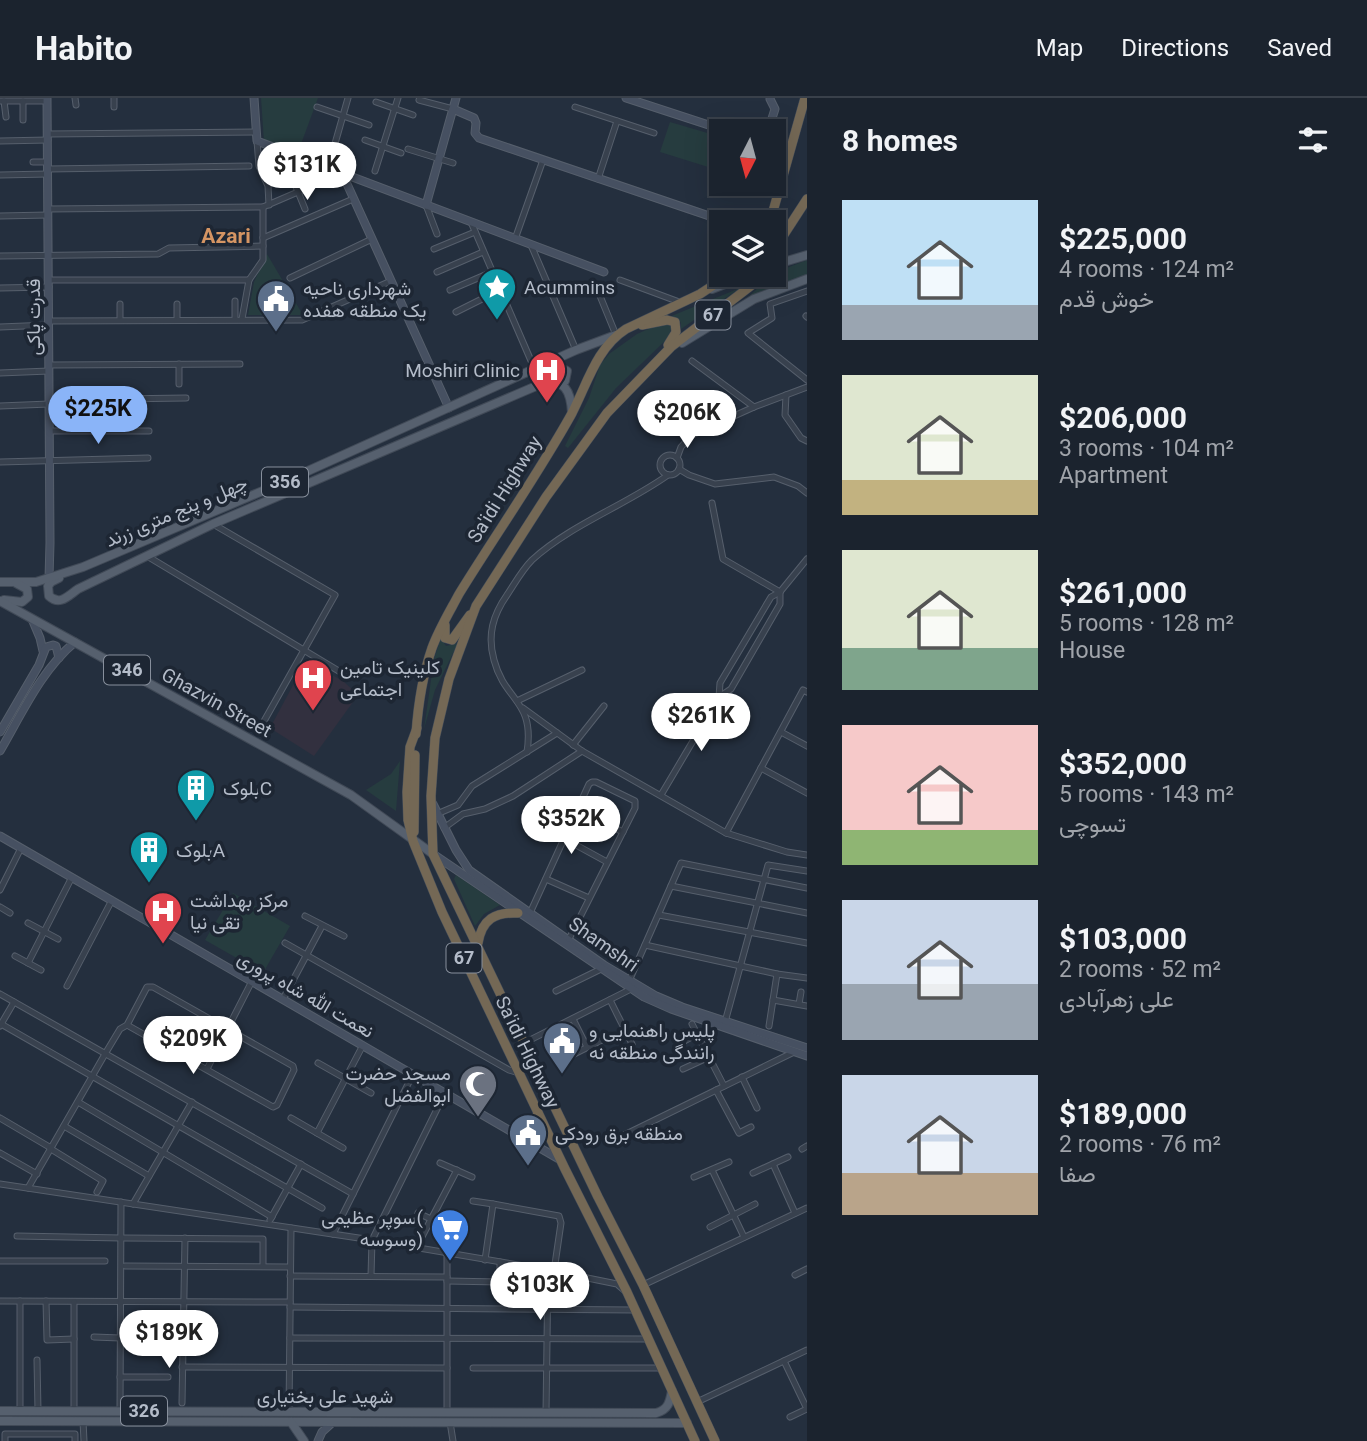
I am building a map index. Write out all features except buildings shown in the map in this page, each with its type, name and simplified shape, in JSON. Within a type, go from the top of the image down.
[{"type":"highway","points":[[774,210],[804,98]]},
{"type":"highway","points":[[786,231],[807,199]]},
{"type":"highway","name":"Sa'idi Highway","points":[[695,1441],[627,1292],[559,1158],[442,912],[413,841],[416,728],[422,691],[432,648],[459,594],[572,414],[598,360],[616,335],[711,287]]},
{"type":"highway","name":"Sa'idi Highway","points":[[715,1441],[643,1285],[433,854],[432,754],[449,679],[476,607],[593,430],[625,392],[662,356],[750,287]]},
{"type":"highway","points":[[626,329],[667,320],[675,322],[676,332],[662,356]]},
{"type":"highway","points":[[446,620],[445,638],[452,640],[476,607]]},
{"type":"highway","points":[[478,945],[480,931],[489,920],[506,912],[518,913]]},
{"type":"highway","points":[[515,1133],[532,1130],[538,1113]]},
{"type":"main road","points":[[786,261],[807,255]]},
{"type":"main road","points":[[662,356],[745,304],[769,292],[807,279]]},
{"type":"main road","points":[[700,294],[718,287]]},
{"type":"main road","name":"چهل و پنج متری زرند","points":[[558,383],[547,382],[506,398],[213,524],[78,589],[62,601],[49,596],[48,586],[51,582],[71,572],[279,484],[576,350],[616,335]]},
{"type":"main road","points":[[532,372],[561,366],[568,374],[565,381],[558,383]]},
{"type":"main road","points":[[558,383],[570,393],[572,414]]},
{"type":"main road","name":"چهل و پنج متری زرند","points":[[13,582],[36,582],[71,572]]},
{"type":"main road","points":[[0,582],[13,582],[26,589],[28,597],[17,603],[0,600]]},
{"type":"main road","name":"Ghazvin Street","points":[[0,600],[351,795],[433,854]]},
{"type":"main road","name":"شهید علی بختیاری","points":[[0,1411],[656,1413],[666,1409],[672,1391]]},
{"type":"main road","points":[[316,1412],[316,1422]]},
{"type":"main road","points":[[447,1413],[450,1422]]},
{"type":"main road","name":"326","points":[[0,1421],[291,1422]]},
{"type":"main road","points":[[291,1422],[304,1441]]},
{"type":"main road","name":"شهید علی بختیاری","points":[[291,1422],[687,1423]]},
{"type":"street","points":[[114,98],[114,107]]},
{"type":"street","points":[[238,319],[249,280],[263,260],[268,186],[259,166],[254,98]]},
{"type":"street","points":[[328,168],[348,98]]},
{"type":"street","points":[[375,171],[398,98]]},
{"type":"street","points":[[438,234],[426,205],[456,98]]},
{"type":"street","points":[[626,98],[709,125]]},
{"type":"street","points":[[768,98],[781,98]]},
{"type":"street","points":[[768,98],[775,110],[772,119]]},
{"type":"street","points":[[6,117],[2,102],[47,100]]},
{"type":"street","name":"قدرت پاکی","points":[[47,100],[49,578]]},
{"type":"street","points":[[419,100],[474,118],[476,136],[479,138],[709,216]]},
{"type":"street","points":[[23,101],[23,120]]},
{"type":"street","points":[[376,102],[413,115]]},
{"type":"street","points":[[317,107],[369,125]]},
{"type":"street","points":[[575,107],[654,133]]},
{"type":"street","points":[[598,179],[617,121]]},
{"type":"street","points":[[0,141],[48,137],[256,132]]},
{"type":"street","points":[[365,140],[401,153]]},
{"type":"street","points":[[257,141],[604,272]]},
{"type":"street","points":[[408,149],[453,163]]},
{"type":"street","points":[[281,150],[305,209]]},
{"type":"street","points":[[515,239],[543,160]]},
{"type":"street","points":[[33,162],[48,168]]},
{"type":"street","points":[[0,175],[48,168],[248,166]]},
{"type":"street","points":[[265,178],[288,168]]},
{"type":"street","points":[[0,216],[48,212],[266,206],[342,173]]},
{"type":"street","points":[[342,173],[449,408]]},
{"type":"street","points":[[263,238],[353,199]]},
{"type":"street","points":[[471,222],[532,372]]},
{"type":"street","points":[[434,249],[475,232]]},
{"type":"street","points":[[290,278],[372,239]]},
{"type":"street","points":[[531,245],[576,350]]},
{"type":"street","points":[[0,256],[158,254],[169,248],[263,246]]},
{"type":"street","points":[[438,272],[483,251]]},
{"type":"street","points":[[450,290],[492,272]]},
{"type":"street","points":[[0,288],[49,284],[249,280]]},
{"type":"street","points":[[620,280],[682,303]]},
{"type":"street","points":[[0,327],[120,320],[302,320],[391,281]]},
{"type":"street","points":[[456,312],[500,290]]},
{"type":"street","points":[[598,291],[616,335]]},
{"type":"street","points":[[807,291],[770,304],[772,318],[748,333],[807,380]]},
{"type":"street","points":[[235,301],[238,319]]},
{"type":"street","points":[[177,303],[177,320]]},
{"type":"street","points":[[120,304],[120,320]]},
{"type":"street","points":[[692,360],[754,407]]},
{"type":"street","points":[[179,364],[179,384]]},
{"type":"street","points":[[0,373],[49,368],[240,364]]},
{"type":"street","points":[[677,458],[681,447],[692,435],[807,387]]},
{"type":"street","points":[[786,395],[785,415],[801,438],[807,441]]},
{"type":"street","points":[[0,407],[49,402],[186,398]]},
{"type":"street","points":[[50,431],[149,430]]},
{"type":"street","points":[[668,475],[663,472],[660,463],[667,456],[677,458],[680,463],[675,474],[668,475],[552,544],[523,570],[498,608],[492,624],[491,643],[499,674],[523,708],[582,751],[726,833],[787,852],[807,855]]},
{"type":"street","points":[[0,462],[148,458]]},
{"type":"street","points":[[679,470],[715,484],[774,477],[798,486],[807,494]]},
{"type":"street","points":[[712,503],[723,559],[780,592]]},
{"type":"street","points":[[213,524],[335,595],[259,730]]},
{"type":"street","points":[[146,556],[347,676]]},
{"type":"street","points":[[719,697],[720,684],[771,597],[780,592],[807,559]]},
{"type":"street","points":[[661,795],[719,697],[731,688],[780,604],[780,592]]},
{"type":"street","points":[[32,619],[40,638],[42,656]]},
{"type":"street","points":[[0,751],[27,704],[59,659],[75,642]]},
{"type":"street","points":[[0,732],[46,647],[53,645],[58,649],[59,659]]},
{"type":"street","points":[[517,701],[582,670]]},
{"type":"street","points":[[726,833],[803,690],[807,692]]},
{"type":"street","points":[[573,745],[604,706]]},
{"type":"street","points":[[523,708],[528,722],[527,752]]},
{"type":"street","points":[[0,712],[8,717]]},
{"type":"street","points":[[781,732],[807,746]]},
{"type":"street","points":[[437,814],[458,805],[472,786],[557,733]]},
{"type":"street","points":[[444,828],[463,814],[485,809],[513,796],[582,751]]},
{"type":"street","points":[[761,768],[807,793]]},
{"type":"street","points":[[530,913],[592,782],[635,801],[636,804],[568,942]]},
{"type":"street","name":"Shamshri","points":[[431,800],[444,828],[470,870],[603,967],[630,985],[724,1025],[796,1049],[807,1056]]},
{"type":"street","points":[[577,810],[622,832]]},
{"type":"street","name":"نعمت الله شاه پروری","points":[[0,836],[559,1158]]},
{"type":"street","points":[[565,839],[607,862]]},
{"type":"street","points":[[0,890],[21,848]]},
{"type":"street","name":"Shamshri","points":[[433,854],[518,913],[568,942]]},
{"type":"street","points":[[524,1043],[610,1000],[630,985],[681,863],[807,888]]},
{"type":"street","points":[[724,1025],[768,865],[807,871]]},
{"type":"street","points":[[28,963],[72,877]]},
{"type":"street","points":[[547,879],[589,898]]},
{"type":"street","points":[[671,886],[807,913]]},
{"type":"street","points":[[67,986],[112,900]]},
{"type":"street","points":[[0,907],[10,913]]},
{"type":"street","points":[[659,915],[807,943]]},
{"type":"street","points":[[305,916],[344,936]]},
{"type":"street","points":[[28,923],[58,939]]},
{"type":"street","points":[[283,999],[323,926]]},
{"type":"street","points":[[285,943],[509,1070],[519,1073]]},
{"type":"street","points":[[645,945],[807,978]]},
{"type":"street","points":[[15,956],[41,970]]},
{"type":"street","points":[[556,991],[603,967]]},
{"type":"street","points":[[769,1026],[777,974]]},
{"type":"street","points":[[207,1069],[252,981]]},
{"type":"street","points":[[28,1188],[120,1029],[127,1025],[145,989],[153,987],[294,1068],[277,1105],[270,1106],[127,1025]]},
{"type":"street","points":[[799,1004],[801,992]]},
{"type":"street","points":[[0,994],[353,1194]]},
{"type":"street","points":[[610,1000],[632,1044]]},
{"type":"street","points":[[773,1000],[807,1006]]},
{"type":"street","points":[[14,1002],[1,1025],[322,1208]]},
{"type":"street","points":[[573,1019],[587,1047]]},
{"type":"street","points":[[692,1024],[724,1086]]},
{"type":"street","points":[[679,1044],[697,1034]]},
{"type":"street","points":[[574,1054],[600,1041]]},
{"type":"street","points":[[317,1133],[363,1045]]},
{"type":"street","name":"Shamshri","points":[[796,1049],[807,1048]]},
{"type":"street","points":[[612,1141],[796,1049]]},
{"type":"street","points":[[683,1069],[709,1057]]},
{"type":"street","points":[[318,1063],[371,1093]]},
{"type":"street","points":[[333,1234],[412,1074]]},
{"type":"street","points":[[742,1077],[757,1108]]},
{"type":"street","points":[[716,1090],[739,1133],[751,1127]]},
{"type":"street","points":[[371,1276],[372,1240],[445,1093]]},
{"type":"street","points":[[78,1101],[272,1217]]},
{"type":"street","points":[[133,1204],[192,1102]]},
{"type":"street","points":[[0,1118],[103,1181],[97,1192]]},
{"type":"street","points":[[291,1118],[343,1148]]},
{"type":"street","points":[[64,1126],[149,1176]]},
{"type":"street","points":[[0,1153],[37,1174]]},
{"type":"street","points":[[753,1173],[788,1157]]},
{"type":"street","points":[[694,1177],[729,1162]]},
{"type":"street","points":[[440,1163],[472,1177]]},
{"type":"street","points":[[268,1224],[301,1164]]},
{"type":"street","points":[[773,1164],[795,1213]]},
{"type":"street","points":[[416,1248],[457,1170]]},
{"type":"street","points":[[712,1170],[744,1237]]},
{"type":"street","points":[[0,1184],[500,1262],[617,1284],[627,1292]]},
{"type":"street","points":[[472,1201],[559,1216],[561,1223],[551,1271],[547,1309],[546,1413]]},
{"type":"street","points":[[120,1411],[123,1338],[120,1302],[121,1202]]},
{"type":"street","points":[[710,1227],[755,1203]]},
{"type":"street","points":[[485,1260],[493,1204]]},
{"type":"street","points":[[643,1285],[807,1208]]},
{"type":"street","points":[[418,1213],[448,1227]]},
{"type":"street","points":[[289,1412],[290,1228]]},
{"type":"street","points":[[17,1236],[263,1238],[263,1266]]},
{"type":"street","points":[[181,1403],[185,1238]]},
{"type":"street","points":[[447,1253],[447,1413]]},
{"type":"street","points":[[0,1261],[105,1261]]},
{"type":"street","points":[[290,1276],[371,1276],[500,1282],[500,1262]]},
{"type":"street","points":[[125,1266],[290,1267]]},
{"type":"street","points":[[796,1275],[807,1269]]},
{"type":"street","points":[[0,1301],[634,1310]]},
{"type":"street","points":[[20,1301],[20,1411]]},
{"type":"street","points":[[46,1301],[47,1340],[74,1339]]},
{"type":"street","points":[[74,1302],[74,1411]]},
{"type":"street","points":[[94,1337],[183,1338]]},
{"type":"street","points":[[290,1338],[648,1339]]},
{"type":"street","points":[[697,1402],[807,1350]]},
{"type":"street","points":[[37,1360],[38,1411]]},
{"type":"street","points":[[784,1361],[807,1409],[790,1417]]},
{"type":"street","points":[[182,1367],[447,1368]]},
{"type":"street","points":[[473,1368],[661,1368]]},
{"type":"street","points":[[120,1377],[168,1377]]},
{"type":"street","points":[[83,1421],[84,1441]]},
{"type":"street","points":[[316,1422],[317,1441]]},
{"type":"street","points":[[317,1441],[333,1422]]},
{"type":"street","points":[[450,1422],[453,1441]]},
{"type":"street","points":[[5,1441],[5,1434],[27,1438],[75,1434],[75,1441]]},
{"type":"shaded area","name":"کلینیک تامین اجتماعی","points":[[306,661],[343,681],[358,695],[314,756],[270,728]]},
{"type":"green space","points":[[261,98],[318,98],[297,155],[264,142]]},
{"type":"green space","points":[[670,122],[709,133],[709,167],[660,152]]},
{"type":"green space","points":[[267,254],[303,315],[248,315],[254,282]]},
{"type":"green space","points":[[807,260],[807,276],[786,283],[786,268]]},
{"type":"green space","points":[[759,287],[774,287],[762,291],[746,299]]},
{"type":"green space","points":[[740,288],[681,329],[678,318],[669,317]]},
{"type":"green space","points":[[662,323],[672,326],[668,338],[616,388],[568,448],[565,446],[589,398],[600,365],[609,354],[637,334]]},
{"type":"green space","points":[[441,638],[446,646],[458,643],[435,690],[424,729],[434,659]]},
{"type":"green space","points":[[400,761],[396,811],[366,790],[391,774]]},
{"type":"green space","points":[[456,875],[500,905],[484,914],[475,926],[454,879]]},
{"type":"green space","points":[[233,893],[290,926],[263,973],[205,940]]},
{"type":"place","name":"Acummins","points":[[497,321]]},
{"type":"place","name":"شهرداری ناحیه یک منطقه هفده","points":[[276,333]]},
{"type":"place","name":"Moshiri Clinic","points":[[547,404]]},
{"type":"place","name":"کلینیک تامین اجتماعی","points":[[313,712]]},
{"type":"place","name":"بلوکC","points":[[196,822]]},
{"type":"place","name":"بلوکA","points":[[149,884]]},
{"type":"place","name":"مرکز بهداشت تقی نیا","points":[[163,945]]},
{"type":"place","name":"پلیس راهنمایی و رانندگی منطقه نه","points":[[562,1075]]},
{"type":"place","name":"مسجد حضرت ابوالفضل","points":[[478,1118]]},
{"type":"place","name":"منطقه برق رودکی","points":[[528,1167]]},
{"type":"place","name":"سوپر عظیمی( وسوسه)","points":[[450,1262]]},
{"type":"district","name":"Azari","points":[[226,236]]}]
